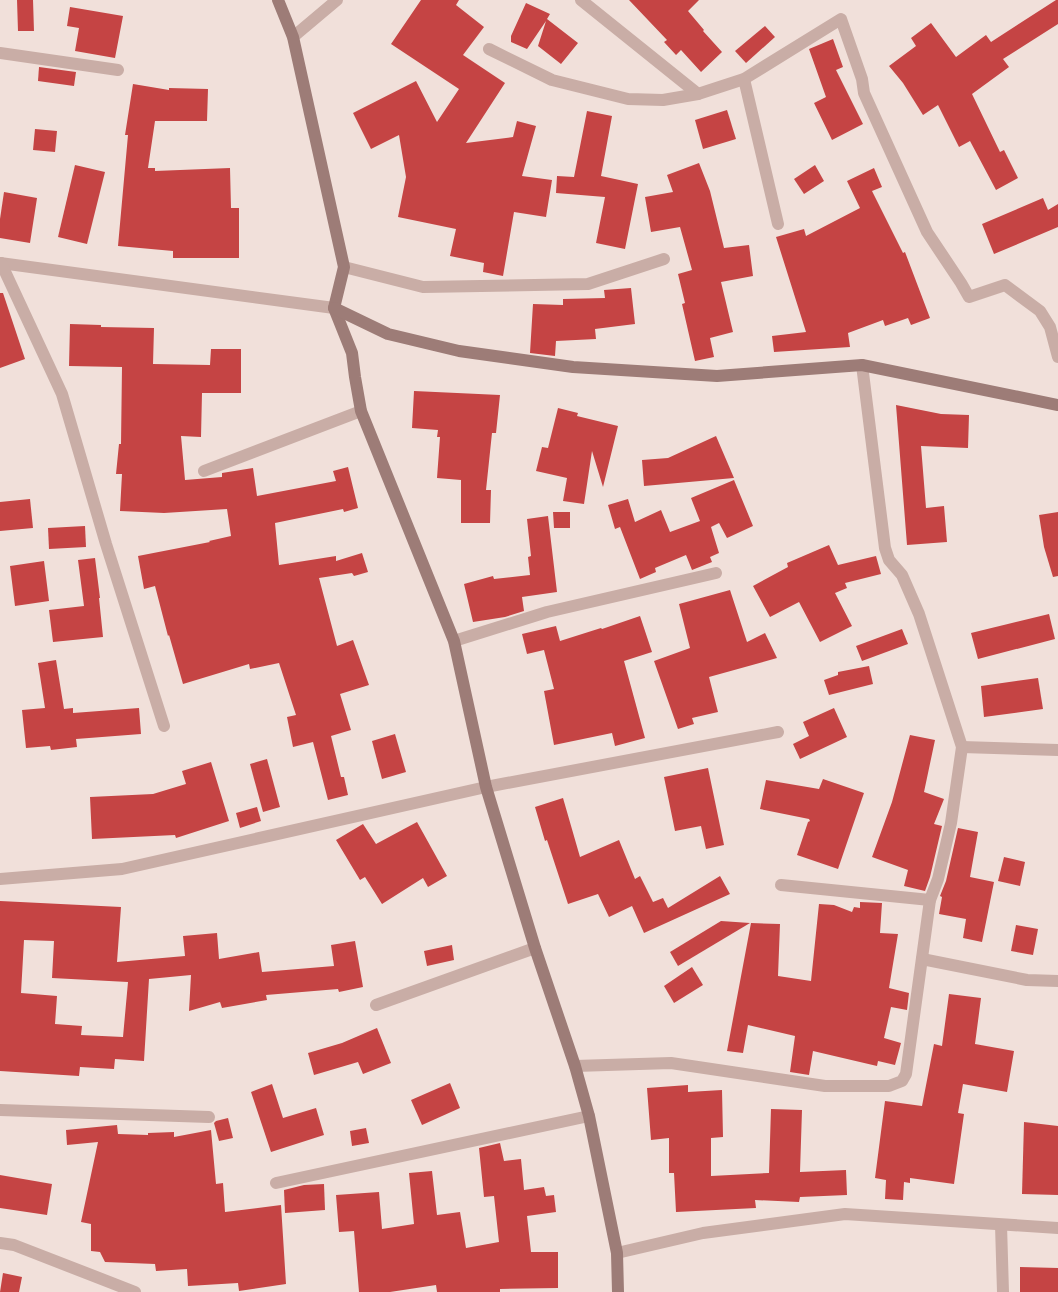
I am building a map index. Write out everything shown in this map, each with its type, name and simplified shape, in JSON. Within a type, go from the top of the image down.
[{"type":"street","points":[[278,0],[293,37],[344,268],[334,308],[352,354],[354,377],[361,411],[454,641],[486,787],[535,948],[575,1066],[589,1116],[617,1253],[618,1292]]},
{"type":"street","points":[[293,37],[337,0]]},
{"type":"street","points":[[581,0],[698,94]]},
{"type":"street","points":[[488,50],[552,80],[628,99],[663,100],[698,94],[744,79],[841,19],[862,79],[864,93],[927,232],[969,297],[1005,285],[1040,311],[1050,327],[1058,357]]},
{"type":"street","points":[[0,53],[118,70]]},
{"type":"street","points":[[744,79],[778,224]]},
{"type":"street","points":[[344,268],[423,288],[588,284],[664,259]]},
{"type":"street","points":[[0,263],[334,308],[388,334],[459,350],[573,367],[717,376],[862,365],[1058,405]]},
{"type":"street","points":[[0,263],[62,394],[106,544],[164,726]]},
{"type":"street","points":[[575,1066],[671,1063],[825,1086],[889,1086],[902,1081],[906,1074],[930,900],[938,879],[951,824],[962,747],[919,614],[902,575],[889,560],[885,548],[862,365]]},
{"type":"street","points":[[204,471],[361,411]]},
{"type":"street","points":[[454,641],[547,612],[716,573]]},
{"type":"street","points":[[0,879],[122,869],[486,787],[778,732]]},
{"type":"street","points":[[962,747],[1058,750]]},
{"type":"street","points":[[780,885],[930,900]]},
{"type":"street","points":[[376,1004],[535,948]]},
{"type":"street","points":[[922,959],[1027,980],[1058,981]]},
{"type":"street","points":[[0,1110],[209,1117]]},
{"type":"street","points":[[276,1183],[589,1116]]},
{"type":"street","points":[[617,1253],[704,1233],[845,1214],[1058,1228]]},
{"type":"street","points":[[1001,1225],[1003,1292]]},
{"type":"street","points":[[0,1243],[14,1246],[135,1292]]},
{"type":"building","points":[[17,0],[33,0],[34,31],[18,31]]},
{"type":"building","points":[[421,0],[459,0],[456,5],[484,27],[463,55],[505,83],[466,143],[513,137],[517,121],[536,126],[522,176],[552,180],[546,217],[514,212],[503,276],[483,272],[484,263],[450,256],[456,229],[398,217],[406,177],[399,135],[371,149],[353,113],[416,81],[437,122],[459,89],[391,44]]},
{"type":"building","points":[[629,0],[699,0],[688,11],[722,52],[701,72],[681,50],[676,55],[664,42],[667,40]]},
{"type":"building","points":[[1058,0],[1058,24],[1003,59],[1009,67],[972,94],[1000,152],[1004,150],[1018,178],[996,190],[970,141],[959,147],[938,105],[923,115],[903,83],[889,66],[916,46],[911,38],[931,23],[956,57],[986,35],[991,42]]},
{"type":"building","points":[[526,3],[550,14],[547,19],[578,43],[561,64],[538,46],[546,21],[527,49],[511,42],[511,36]]},
{"type":"building","points":[[70,7],[123,16],[115,58],[75,51],[79,28],[67,26]]},
{"type":"building","points":[[765,26],[775,37],[746,63],[735,51]]},
{"type":"building","points":[[833,39],[843,67],[836,70],[863,124],[832,140],[814,103],[826,97],[809,49]]},
{"type":"building","points":[[39,67],[76,72],[74,86],[38,81]]},
{"type":"building","points":[[133,84],[169,90],[169,88],[208,89],[207,121],[155,121],[148,168],[155,168],[155,171],[230,168],[231,208],[239,208],[239,258],[173,258],[173,251],[118,246],[128,135],[125,135]]},
{"type":"building","points":[[727,110],[736,139],[703,149],[695,120]]},
{"type":"building","points":[[587,111],[612,116],[601,176],[638,184],[625,249],[596,243],[605,197],[556,193],[557,176],[574,177]]},
{"type":"building","points":[[35,129],[57,131],[55,152],[33,150]]},
{"type":"building","points":[[699,163],[710,191],[724,248],[749,245],[753,276],[721,282],[733,332],[710,338],[714,357],[695,361],[682,304],[685,303],[678,274],[692,270],[680,227],[651,232],[645,197],[673,192],[667,175]]},
{"type":"building","points":[[75,165],[105,172],[87,244],[58,237]]},
{"type":"building","points":[[815,165],[824,181],[804,194],[794,179]]},
{"type":"building","points":[[874,168],[882,187],[872,191],[903,253],[905,252],[930,318],[911,325],[908,318],[885,326],[883,320],[848,333],[850,347],[774,352],[772,336],[806,332],[776,237],[804,229],[806,236],[860,208],[847,181]]},
{"type":"building","points":[[4,192],[37,198],[30,243],[0,238],[0,219]]},
{"type":"building","points":[[1043,198],[1048,210],[1058,204],[1058,227],[994,254],[982,224]]},
{"type":"building","points":[[631,288],[635,324],[595,329],[596,339],[556,341],[555,356],[530,353],[533,304],[563,305],[563,299],[605,298],[604,290]]},
{"type":"building","points":[[0,293],[3,293],[25,359],[0,368]]},
{"type":"building","points":[[70,324],[101,325],[101,327],[154,328],[153,364],[210,365],[211,349],[241,349],[241,393],[202,393],[201,437],[181,436],[185,480],[222,477],[222,473],[253,468],[257,496],[336,481],[333,471],[348,467],[358,508],[344,512],[343,509],[275,523],[279,565],[336,556],[336,561],[362,553],[368,572],[354,576],[352,573],[319,578],[337,646],[353,640],[369,685],[340,694],[351,730],[331,736],[341,777],[344,777],[348,795],[328,800],[313,742],[293,747],[287,717],[296,715],[279,663],[250,669],[249,664],[183,684],[155,586],[144,589],[138,556],[231,536],[227,509],[164,513],[120,511],[122,474],[116,474],[119,444],[121,444],[122,367],[69,366]]},
{"type":"building","points":[[414,391],[500,395],[496,433],[492,433],[486,490],[491,490],[490,523],[461,523],[461,480],[437,478],[440,437],[437,437],[438,430],[412,428]]},
{"type":"building","points":[[896,405],[941,414],[969,415],[968,448],[921,446],[926,508],[944,506],[947,542],[907,545]]},
{"type":"building","points":[[558,408],[578,413],[577,416],[618,426],[603,487],[592,451],[584,504],[563,501],[567,478],[536,471],[542,447],[548,448]]},
{"type":"building","points":[[716,436],[734,478],[644,486],[642,460],[668,458]]},
{"type":"building","points":[[734,480],[753,526],[727,538],[719,523],[711,527],[719,553],[710,557],[712,562],[692,570],[686,555],[655,568],[656,572],[640,579],[620,527],[615,529],[608,505],[628,499],[635,522],[661,510],[670,532],[700,521],[691,498]]},
{"type":"building","points":[[30,499],[33,528],[0,531],[0,502]]},
{"type":"building","points":[[553,512],[570,512],[570,528],[554,528]]},
{"type":"building","points":[[1058,512],[1058,576],[1053,577],[1044,547],[1039,515]]},
{"type":"building","points":[[548,516],[557,592],[522,597],[524,611],[505,617],[473,622],[464,584],[493,576],[494,579],[530,575],[528,557],[531,556],[527,519]]},
{"type":"building","points":[[85,526],[86,547],[49,549],[48,528]]},
{"type":"building","points":[[829,545],[838,565],[876,556],[881,574],[845,583],[847,588],[835,593],[852,626],[820,642],[799,602],[770,617],[753,586],[788,567],[787,563]]},
{"type":"building","points":[[95,558],[103,637],[53,642],[49,610],[84,606],[78,560]]},
{"type":"building","points":[[44,561],[49,601],[15,606],[10,566]]},
{"type":"building","points":[[730,590],[747,642],[765,633],[777,658],[709,677],[718,712],[692,718],[694,724],[678,729],[654,661],[690,648],[679,604]]},
{"type":"building","points":[[1049,614],[1055,639],[978,659],[971,633]]},
{"type":"building","points":[[640,616],[652,652],[624,661],[645,738],[615,746],[612,733],[554,745],[544,691],[554,689],[544,650],[527,654],[522,634],[556,626],[560,641]]},
{"type":"building","points":[[902,629],[908,644],[862,661],[856,646]]},
{"type":"building","points":[[56,660],[64,709],[73,708],[73,713],[139,708],[141,734],[76,739],[77,747],[51,750],[50,746],[26,748],[22,710],[45,708],[38,663]]},
{"type":"building","points":[[869,666],[873,684],[829,695],[824,680],[838,675],[838,672]]},
{"type":"building","points":[[1038,678],[1043,709],[984,717],[981,686]]},
{"type":"building","points":[[834,708],[847,737],[800,759],[793,744],[809,736],[803,722]]},
{"type":"building","points":[[395,734],[406,772],[382,779],[372,741]]},
{"type":"building","points":[[910,735],[935,740],[924,792],[944,799],[934,824],[942,826],[925,891],[904,886],[908,870],[872,857],[892,802]]},
{"type":"building","points":[[267,759],[280,807],[263,812],[250,764]]},
{"type":"building","points":[[211,762],[229,821],[176,838],[175,835],[92,839],[90,797],[153,794],[186,784],[182,771]]},
{"type":"building","points":[[708,768],[724,845],[706,849],[701,826],[675,831],[664,777]]},
{"type":"building","points":[[823,779],[864,793],[838,869],[797,855],[808,822],[810,821],[809,819],[760,809],[766,780],[819,789]]},
{"type":"building","points":[[563,798],[580,857],[619,840],[635,879],[640,876],[653,902],[663,898],[668,908],[720,876],[730,894],[644,933],[632,906],[609,917],[598,894],[568,904],[535,807]]},
{"type":"building","points":[[257,807],[261,821],[240,828],[236,813]]},
{"type":"building","points":[[417,822],[447,876],[428,887],[423,878],[382,904],[365,877],[360,880],[336,840],[363,824],[376,844]]},
{"type":"building","points":[[958,828],[978,832],[970,877],[994,882],[982,942],[963,938],[966,919],[939,914],[942,897],[940,896],[946,881]]},
{"type":"building","points":[[1004,857],[1025,862],[1020,886],[998,881]]},
{"type":"building","points":[[0,901],[121,907],[117,962],[185,956],[183,936],[217,933],[219,959],[259,952],[262,972],[334,966],[331,945],[355,941],[363,987],[339,992],[338,989],[266,995],[267,1000],[222,1008],[220,1002],[189,1011],[191,975],[149,979],[144,1061],[115,1059],[114,1069],[80,1067],[79,1076],[0,1071]],"holes":[[[24,940],[54,941],[52,978],[128,982],[123,1037],[81,1035],[82,1026],[55,1024],[57,996],[21,993]]]},
{"type":"building","points":[[860,902],[882,903],[880,933],[898,934],[889,988],[909,993],[907,1010],[891,1007],[884,1038],[901,1043],[895,1065],[878,1061],[877,1066],[813,1051],[809,1075],[790,1072],[795,1036],[748,1025],[743,1053],[727,1051],[751,923],[780,924],[778,976],[811,981],[819,904],[834,905],[852,912],[854,907],[860,908]]},
{"type":"building","points":[[721,921],[750,923],[678,966],[670,952]]},
{"type":"building","points":[[1016,925],[1038,929],[1033,955],[1011,951]]},
{"type":"building","points":[[452,945],[454,960],[427,966],[424,951]]},
{"type":"building","points":[[692,967],[703,985],[674,1003],[664,986]]},
{"type":"building","points":[[949,994],[981,998],[975,1044],[1014,1051],[1007,1092],[963,1084],[958,1113],[964,1114],[954,1184],[910,1178],[910,1183],[904,1182],[903,1200],[885,1199],[886,1180],[875,1178],[885,1101],[922,1106],[934,1044],[942,1046]]},
{"type":"building","points":[[377,1028],[391,1063],[363,1074],[358,1062],[314,1075],[308,1053],[342,1043]]},
{"type":"building","points":[[450,1083],[460,1108],[422,1125],[411,1100]]},
{"type":"building","points":[[272,1084],[283,1118],[316,1108],[324,1135],[271,1152],[251,1092]]},
{"type":"building","points":[[688,1085],[688,1092],[722,1090],[723,1137],[711,1138],[711,1176],[769,1173],[771,1109],[802,1110],[800,1172],[846,1170],[847,1195],[800,1197],[799,1202],[755,1200],[756,1208],[676,1212],[674,1173],[669,1173],[669,1138],[651,1140],[647,1088]]},
{"type":"building","points":[[228,1118],[233,1138],[219,1141],[214,1123]]},
{"type":"building","points":[[1024,1122],[1058,1126],[1058,1195],[1022,1194]]},
{"type":"building","points":[[117,1125],[118,1134],[148,1135],[148,1133],[174,1132],[174,1137],[211,1130],[216,1184],[223,1183],[225,1212],[281,1205],[286,1284],[239,1291],[238,1283],[188,1286],[187,1269],[156,1271],[155,1264],[105,1262],[100,1252],[91,1251],[91,1224],[81,1222],[98,1142],[67,1145],[66,1130]]},
{"type":"building","points":[[366,1128],[369,1143],[352,1146],[350,1131]]},
{"type":"building","points":[[500,1143],[504,1161],[521,1159],[524,1190],[544,1187],[546,1196],[554,1195],[556,1212],[527,1216],[531,1252],[558,1252],[558,1288],[500,1289],[500,1292],[437,1292],[436,1285],[390,1292],[359,1292],[354,1231],[339,1232],[336,1195],[379,1192],[382,1229],[414,1224],[409,1173],[432,1171],[437,1215],[460,1212],[466,1248],[499,1242],[494,1196],[484,1197],[479,1148]]},
{"type":"building","points":[[0,1175],[52,1184],[47,1215],[0,1208]]},
{"type":"building","points":[[324,1184],[325,1210],[285,1213],[284,1190],[304,1185]]},
{"type":"building","points":[[1020,1267],[1058,1268],[1058,1292],[1020,1292]]},
{"type":"building","points":[[3,1273],[22,1277],[19,1292],[0,1292]]}]
